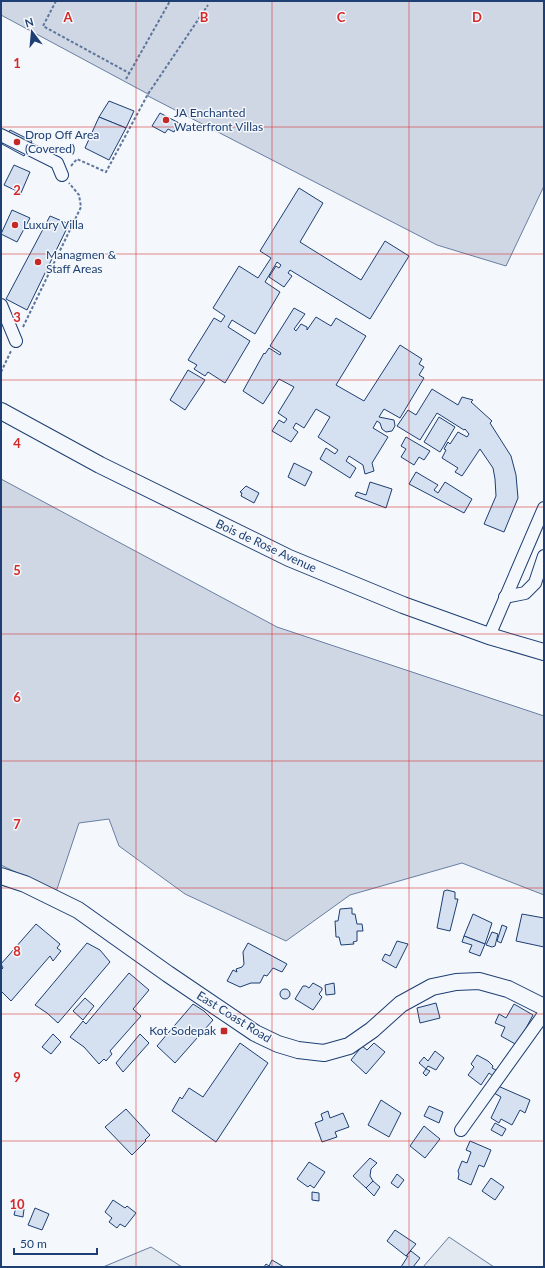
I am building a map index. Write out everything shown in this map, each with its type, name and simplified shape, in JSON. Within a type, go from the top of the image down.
[{"type":"main road","name":"Bois de Rose Avenue","points":[[1,411],[100,465],[289,558],[403,605],[489,636],[544,652]]},
{"type":"main road","name":"East Coast Road","points":[[1,876],[25,884],[78,910],[255,1033],[278,1044],[298,1050],[324,1053],[348,1046],[372,1030],[402,1004],[432,986],[456,982],[479,981],[508,989],[544,1007]]},
{"type":"lane","points":[[1,135],[57,163],[62,176]]},
{"type":"lane","points":[[1,305],[16,341]]},
{"type":"lane","points":[[489,636],[544,508]]},
{"type":"lane","points":[[505,597],[525,593],[535,583],[544,556]]},
{"type":"lane","points":[[461,1130],[544,1014]]},
{"type":"path","points":[[56,1],[43,26],[129,73]]},
{"type":"path","points":[[126,79],[170,1]]},
{"type":"path","points":[[1,372],[82,207],[79,195],[62,176],[77,159],[106,172],[148,94],[208,4]]},
{"type":"shaded area","points":[[1,1],[544,1],[544,186],[506,266],[437,245],[148,96],[148,94],[1,15]]},
{"type":"shaded area","points":[[1,479],[277,627],[544,716],[544,895],[462,863],[350,895],[286,941],[185,894],[119,846],[109,819],[79,823],[56,892],[1,865]]},
{"type":"shaded area","points":[[449,1237],[494,1267],[423,1267]]},
{"type":"shaded area","points":[[151,1247],[182,1267],[103,1267]]},
{"type":"building","points":[[109,101],[134,111],[126,128],[99,117]]},
{"type":"building","points":[[160,113],[179,123],[174,132],[168,129],[165,133],[152,126]]},
{"type":"building","points":[[99,117],[126,128],[109,160],[85,148]]},
{"type":"building","name":"Drop Off Area (Covered)","points":[[10,130],[32,141],[24,156],[2,144]]},
{"type":"building","points":[[14,165],[30,172],[21,193],[4,185]]},
{"type":"building","points":[[299,188],[323,203],[300,242],[361,280],[385,241],[409,256],[370,319],[290,270],[288,273],[292,276],[284,287],[269,277],[276,266],[279,268],[281,265],[277,262],[265,282],[280,292],[255,334],[232,320],[228,327],[250,341],[225,383],[208,372],[205,376],[194,369],[197,365],[188,360],[214,318],[221,322],[225,316],[213,308],[239,266],[258,278],[271,258],[260,251]]},
{"type":"building","name":"Luxury Villa","points":[[12,210],[30,218],[17,242],[1,234]]},
{"type":"building","name":"Managmen & Staff Areas","points":[[50,216],[69,224],[27,310],[6,299]]},
{"type":"building","points":[[294,308],[305,314],[294,329],[296,331],[301,324],[307,327],[307,330],[316,317],[331,326],[336,318],[366,336],[336,385],[364,401],[400,345],[422,359],[419,364],[424,367],[419,375],[424,378],[400,418],[384,409],[379,417],[394,420],[395,426],[392,431],[386,432],[377,421],[373,428],[388,437],[372,463],[374,471],[365,474],[363,465],[349,456],[346,461],[356,468],[350,478],[320,459],[326,448],[335,454],[338,450],[318,437],[330,417],[316,409],[304,428],[296,423],[293,428],[298,432],[291,442],[272,431],[279,420],[284,423],[287,419],[278,413],[294,387],[279,379],[263,404],[243,391],[264,353],[265,354],[269,348],[280,355],[281,353],[270,346]]},
{"type":"building","points":[[188,370],[205,380],[185,410],[170,400]]},
{"type":"building","points":[[432,389],[458,405],[462,397],[473,400],[471,402],[492,421],[490,423],[511,456],[516,475],[518,498],[504,532],[484,524],[496,496],[493,468],[480,449],[462,476],[455,472],[458,468],[442,458],[446,450],[444,449],[448,442],[450,444],[458,432],[467,437],[469,434],[465,429],[464,430],[437,413],[420,440],[397,426],[408,410],[416,415]]},
{"type":"building","points":[[439,417],[455,427],[440,452],[424,442]]},
{"type":"building","points":[[406,437],[430,451],[424,460],[419,457],[414,465],[401,457],[406,449],[401,446]]},
{"type":"building","points":[[294,463],[312,472],[305,486],[288,477]]},
{"type":"building","points":[[416,472],[438,485],[434,490],[438,493],[445,482],[472,499],[464,513],[409,484]]},
{"type":"building","points":[[370,482],[392,489],[386,508],[355,496],[357,492],[366,495]]},
{"type":"building","points":[[246,486],[259,493],[254,503],[241,496],[242,493],[240,492]]},
{"type":"building","points":[[447,890],[455,892],[455,899],[458,899],[450,931],[437,928],[444,891]]},
{"type":"building","points":[[352,908],[352,914],[355,914],[357,924],[362,924],[363,931],[357,931],[357,941],[353,942],[354,944],[341,945],[339,937],[336,937],[335,921],[338,921],[340,909]]},
{"type":"building","points":[[473,914],[492,923],[485,944],[464,936]]},
{"type":"building","points":[[522,914],[544,918],[544,947],[516,941]]},
{"type":"building","points":[[36,924],[60,944],[57,948],[61,951],[53,961],[50,956],[11,1001],[1,991],[1,970],[3,968],[1,964]]},
{"type":"building","points":[[502,925],[507,927],[501,943],[497,941]]},
{"type":"building","points":[[492,932],[498,934],[495,946],[492,947],[486,945]]},
{"type":"building","points":[[464,936],[485,944],[480,956],[469,952],[472,945],[462,942]]},
{"type":"building","points":[[397,941],[408,944],[396,968],[382,960],[385,954],[390,956]]},
{"type":"building","points":[[87,943],[100,950],[110,962],[58,1023],[35,1005]]},
{"type":"building","points":[[248,943],[287,964],[282,972],[273,968],[267,976],[264,975],[260,983],[251,983],[240,987],[227,981],[233,970],[237,972],[236,969],[242,967],[244,964],[243,952]]},
{"type":"building","points":[[129,973],[149,990],[133,1009],[141,1016],[110,1051],[112,1054],[106,1061],[104,1059],[99,1064],[84,1047],[70,1037],[83,1021],[86,1024]]},
{"type":"building","points":[[313,983],[322,988],[319,994],[322,997],[313,1010],[295,999],[303,986],[309,988]]},
{"type":"building","points":[[334,983],[335,994],[326,995],[325,985]]},
{"type":"building","points":[[285,989],[290,994],[285,999],[280,994]]},
{"type":"building","points":[[85,998],[94,1006],[83,1020],[73,1011]]},
{"type":"building","points":[[436,1003],[440,1018],[420,1023],[417,1008]]},
{"type":"building","points":[[193,1004],[204,1011],[213,1020],[175,1063],[157,1046]]},
{"type":"building","points":[[514,1004],[533,1015],[517,1045],[501,1036],[505,1027],[495,1023],[499,1014],[506,1018]]},
{"type":"building","points":[[53,1034],[61,1042],[51,1054],[42,1047]]},
{"type":"building","points":[[140,1034],[149,1043],[123,1072],[116,1063]]},
{"type":"building","points":[[240,1043],[268,1063],[216,1142],[172,1111],[180,1097],[182,1099],[189,1088],[203,1097]]},
{"type":"building","points":[[374,1043],[385,1052],[366,1074],[351,1060],[362,1046],[367,1050]]},
{"type":"building","points":[[435,1051],[444,1058],[436,1070],[428,1066],[426,1069],[419,1063],[424,1057],[428,1061]]},
{"type":"building","points":[[477,1055],[488,1061],[493,1066],[492,1068],[498,1071],[494,1077],[489,1073],[481,1085],[468,1075],[474,1067],[471,1064]]},
{"type":"building","points":[[426,1069],[430,1071],[426,1076],[423,1073]]},
{"type":"building","points":[[498,1086],[530,1100],[525,1113],[520,1110],[512,1125],[501,1119],[499,1123],[491,1118],[501,1097],[494,1093]]},
{"type":"building","points":[[381,1100],[401,1113],[389,1137],[368,1125]]},
{"type":"building","points":[[429,1106],[443,1112],[439,1123],[424,1116]]},
{"type":"building","points":[[126,1109],[150,1135],[132,1155],[105,1127]]},
{"type":"building","points":[[328,1111],[330,1118],[343,1113],[349,1127],[335,1132],[337,1137],[322,1142],[315,1123],[323,1120],[321,1114]]},
{"type":"building","points":[[495,1123],[506,1129],[502,1136],[491,1130]]},
{"type":"building","points":[[424,1126],[440,1139],[425,1158],[410,1146]]},
{"type":"building","points":[[470,1141],[491,1150],[484,1167],[479,1165],[471,1185],[458,1179],[458,1171],[462,1161],[467,1163],[471,1152],[466,1150]]},
{"type":"building","points":[[370,1158],[377,1163],[371,1169],[370,1176],[373,1181],[366,1188],[353,1176]]},
{"type":"building","points":[[309,1162],[325,1172],[314,1188],[310,1185],[308,1187],[297,1179]]},
{"type":"building","points":[[397,1174],[404,1180],[398,1188],[391,1183]]},
{"type":"building","points":[[491,1178],[504,1187],[495,1200],[482,1191]]},
{"type":"building","points":[[373,1181],[380,1187],[374,1196],[366,1188]]},
{"type":"building","points":[[312,1192],[319,1193],[319,1201],[312,1200]]},
{"type":"building","points":[[113,1200],[125,1208],[127,1206],[136,1213],[125,1227],[120,1224],[117,1228],[109,1222],[112,1218],[105,1212]]},
{"type":"building","points":[[16,1207],[24,1209],[23,1217],[14,1215]]},
{"type":"building","points":[[35,1208],[49,1214],[42,1230],[28,1225]]},
{"type":"building","points":[[395,1230],[416,1244],[406,1256],[387,1241]]},
{"type":"building","points":[[411,1251],[420,1258],[413,1267],[401,1267],[408,1256],[406,1256]]},
{"type":"building","points":[[272,1260],[284,1267],[264,1267],[266,1264],[269,1266]]},
{"type":"place","name":"JA Enchanted Waterfront Villas","points":[[166,120]]},
{"type":"place","name":"Drop Off Area (Covered)","points":[[17,142]]},
{"type":"place","name":"Luxury Villa","points":[[15,225]]},
{"type":"place","name":"Managmen & Staff Areas","points":[[38,262]]},
{"type":"place","name":"Kot Sodepak","points":[[224,1031]]}]
